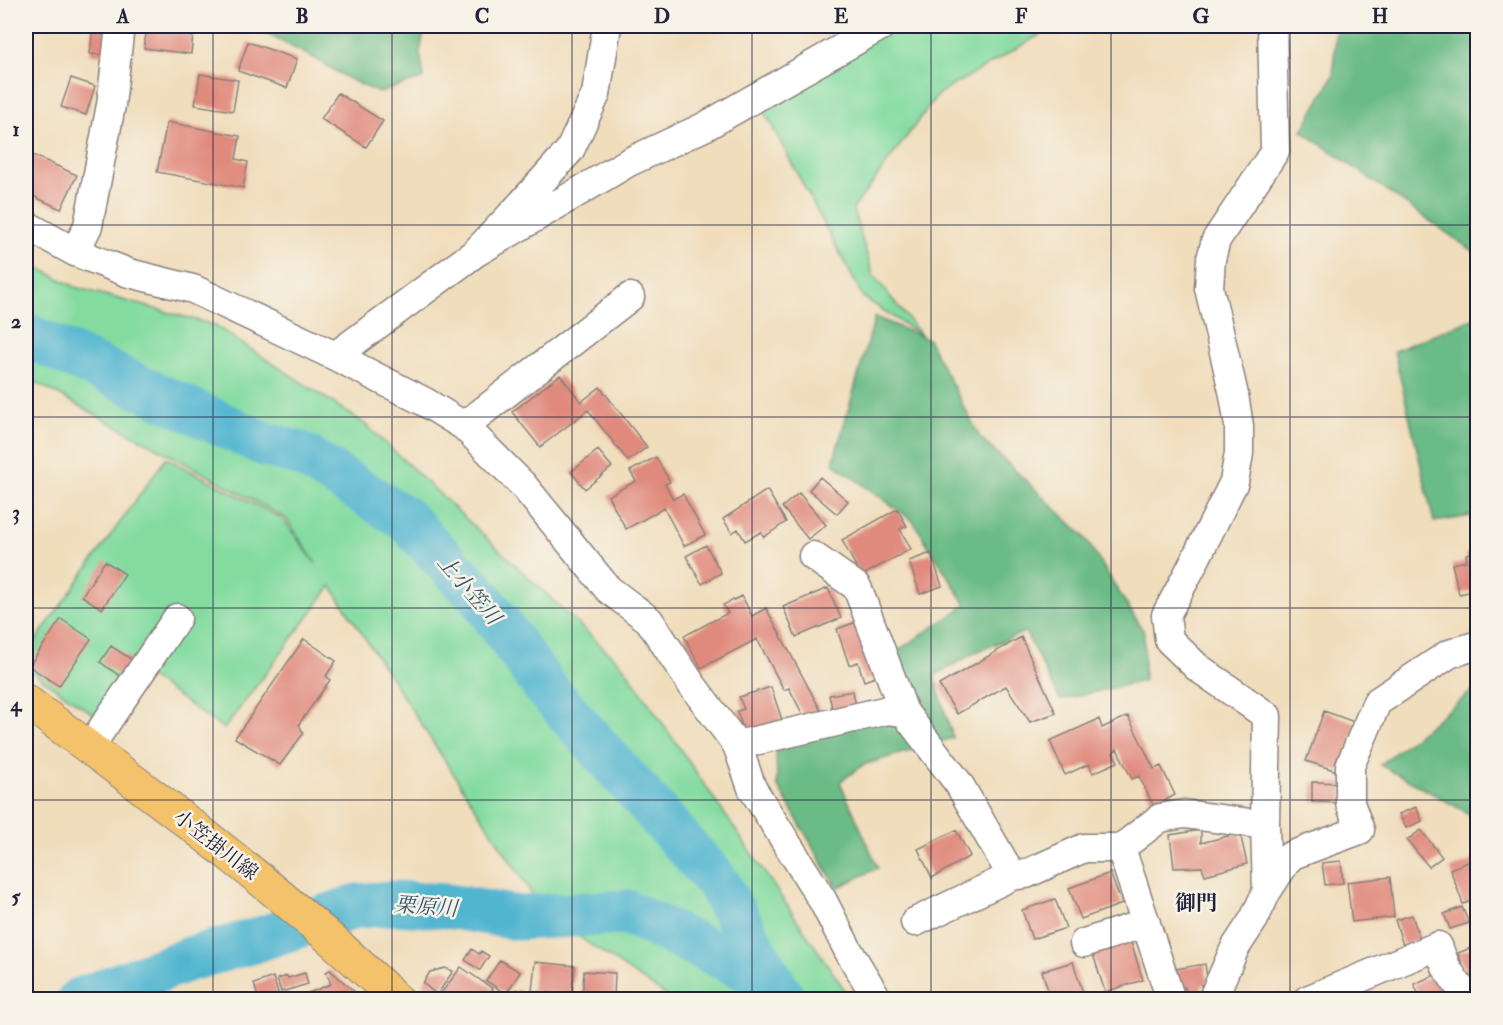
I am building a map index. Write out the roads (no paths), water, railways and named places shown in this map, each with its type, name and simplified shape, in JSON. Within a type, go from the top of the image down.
[{"type":"main road","name":"小笠掛川線","points":[[26,701],[228,853],[348,953],[397,999]]},
{"type":"street","points":[[75,252],[88,226],[111,105],[120,26]]},
{"type":"street","points":[[475,253],[570,150],[596,94],[607,26]]},
{"type":"street","points":[[335,356],[475,253],[629,162],[706,126],[881,26]]},
{"type":"street","points":[[1266,891],[1266,716],[1197,667],[1169,640],[1166,615],[1234,482],[1239,453],[1239,426],[1209,288],[1211,259],[1216,240],[1275,151],[1272,26]]},
{"type":"street","points":[[26,225],[75,252],[129,273],[193,289],[335,356],[425,402],[464,426],[523,485],[608,589],[649,620],[692,685],[737,745],[752,788],[823,901],[878,999]]},
{"type":"street","points":[[464,426],[630,297]]},
{"type":"street","points":[[813,556],[857,587],[904,712],[959,784],[1012,876]]},
{"type":"street","points":[[89,748],[177,618]]},
{"type":"street","points":[[1212,999],[1235,948],[1254,919],[1266,891],[1290,856],[1360,830],[1350,803],[1350,766],[1377,702],[1449,654],[1478,645]]},
{"type":"street","points":[[737,745],[888,710],[904,712]]},
{"type":"street","points":[[915,922],[1012,876],[1026,874],[1084,848],[1120,848],[1160,818],[1184,814],[1265,825]]},
{"type":"street","points":[[1120,848],[1171,999]]},
{"type":"street","points":[[1084,943],[1146,923]]},
{"type":"street","points":[[1307,999],[1438,946],[1446,967],[1468,999]]},
{"type":"waterway","name":"上小笠川","points":[[26,335],[267,445],[301,454],[404,518],[481,598],[547,690],[716,880],[784,1000]]},
{"type":"waterway","name":"栗原川","points":[[79,1000],[189,959],[254,941],[357,906],[394,903],[447,906],[518,918],[627,912],[772,981]]},
{"type":"district","name":"御門","points":[[1196,903]]}]
